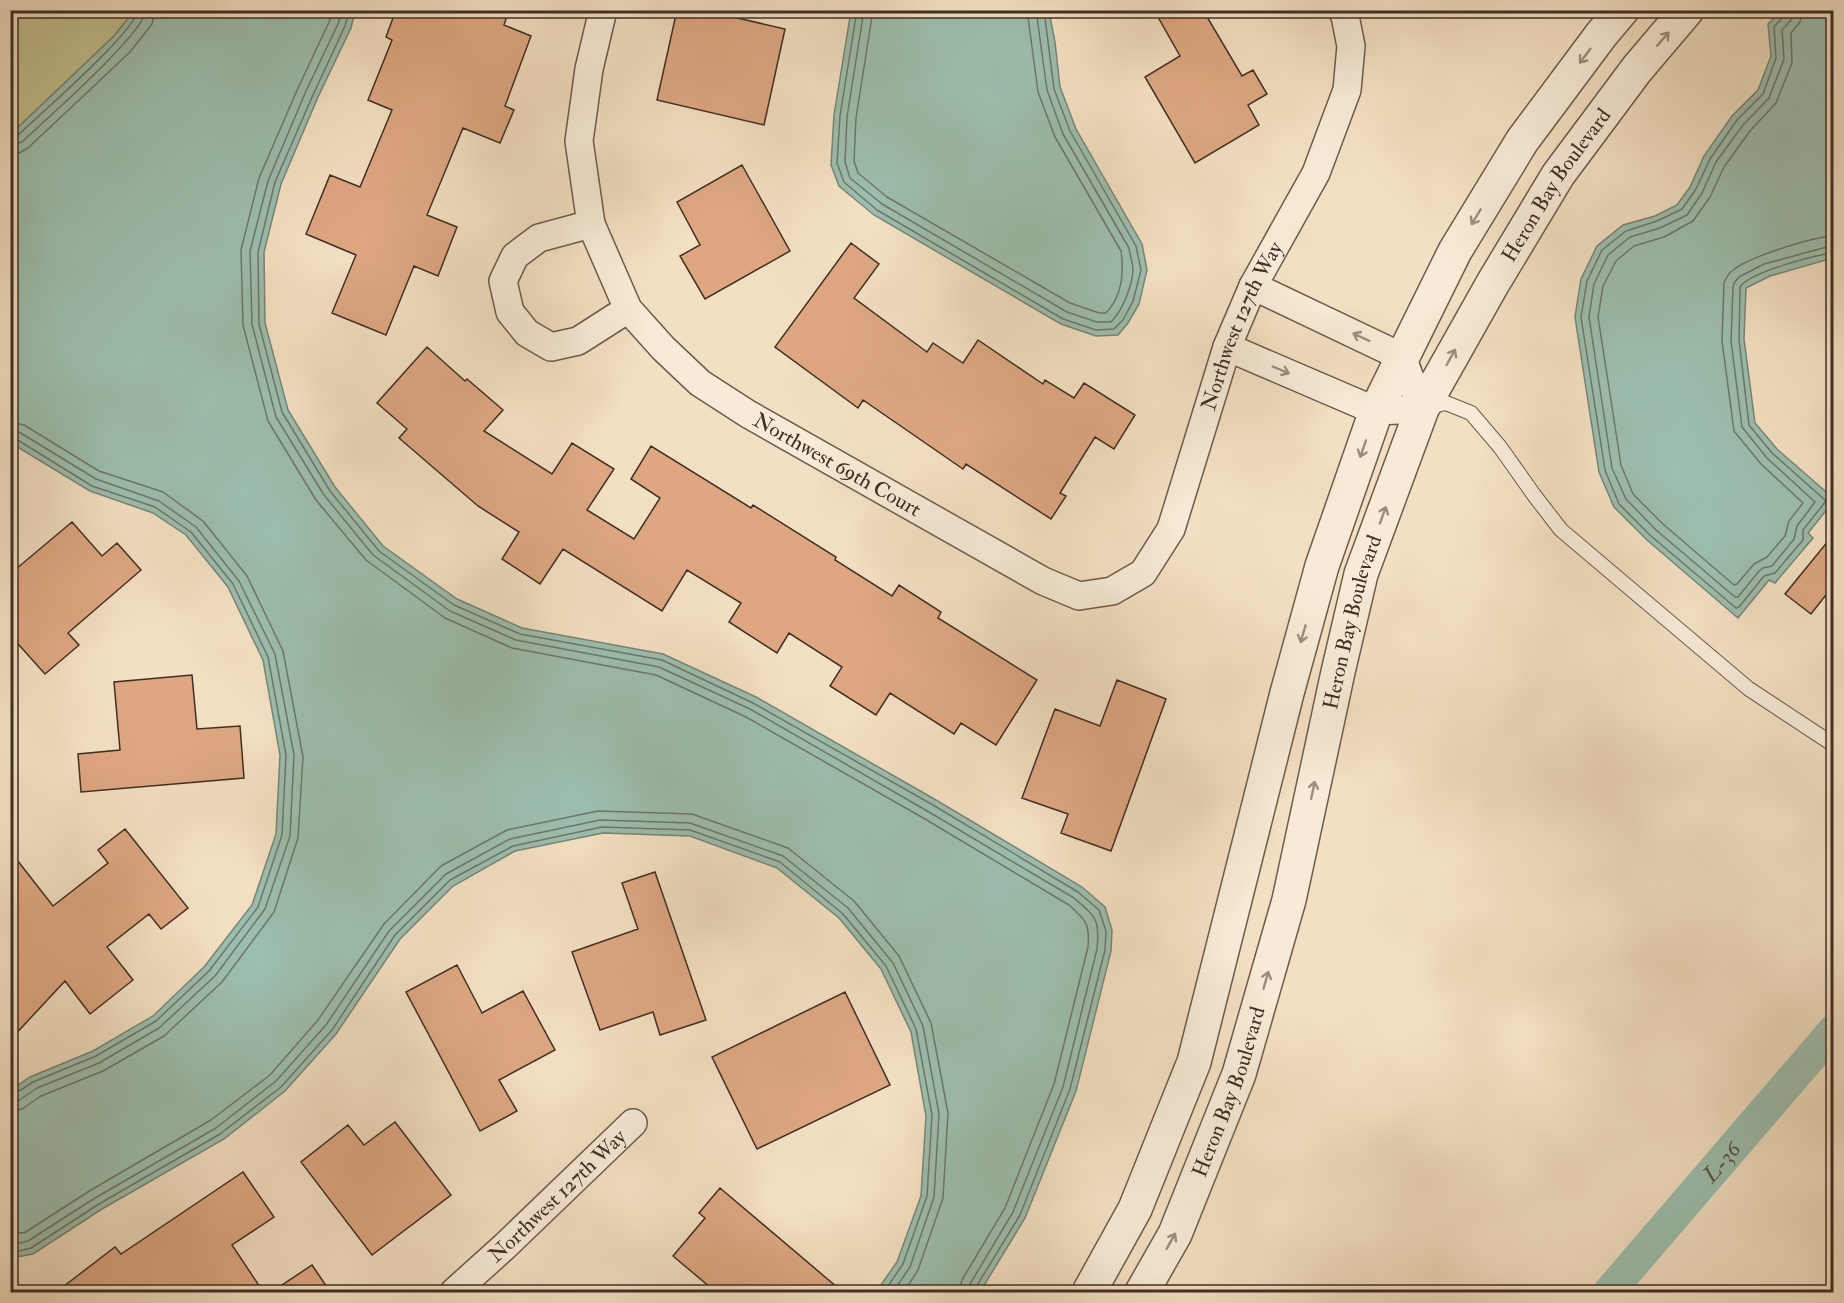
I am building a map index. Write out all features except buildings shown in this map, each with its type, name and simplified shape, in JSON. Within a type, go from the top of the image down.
[{"type":"street","points":[[603,10],[589,69],[579,141],[591,224],[539,238],[515,256],[504,281],[510,312],[527,333],[551,347],[578,341],[628,309]]},
{"type":"street","name":"Northwest 127th Way","points":[[1112,591],[1143,573],[1171,529],[1227,347],[1253,286],[1316,172],[1347,90],[1351,46],[1342,10]]},
{"type":"street","name":"Heron Bay Boulevard","points":[[1089,1293],[1135,1209],[1194,1062],[1290,681],[1322,566],[1376,411],[1455,251],[1522,141],[1622,10]]},
{"type":"street","name":"Heron Bay Boulevard","points":[[1142,1293],[1175,1234],[1239,1074],[1289,900],[1361,574],[1422,408],[1558,175],[1637,69],[1688,10]]},
{"type":"street","name":"Northwest 69th Court","points":[[591,224],[628,309],[663,348],[700,383],[748,414],[1043,581],[1079,596],[1112,591]]},
{"type":"street","points":[[1227,347],[1376,411],[1422,408],[1402,357],[1253,286]]},
{"type":"street","name":"Northwest 127th Way","points":[[454,1293],[633,1123]]},
{"type":"lane","points":[[1422,408],[1446,403],[1471,413],[1500,447],[1561,530],[1749,689],[1833,745]]},
{"type":"shaded area","points":[[11,11],[134,11],[114,36],[11,134]]},
{"type":"water","points":[[1782,10],[1833,11],[1833,258],[1770,276],[1746,288],[1744,339],[1755,423],[1777,449],[1833,498],[1833,502],[1808,533],[1813,538],[1775,583],[1769,580],[1738,618],[1647,540],[1614,507],[1599,472],[1575,317],[1581,279],[1597,246],[1623,225],[1655,216],[1677,205],[1690,187],[1704,156],[1732,116],[1758,90],[1771,56],[1768,24]]},
{"type":"water","points":[[134,11],[355,11],[351,28],[318,97],[281,184],[264,252],[265,323],[288,410],[335,487],[383,546],[457,599],[522,628],[663,654],[756,697],[1082,887],[1105,907],[1112,930],[1111,951],[1076,1091],[1025,1218],[980,1292],[876,1292],[897,1262],[921,1196],[926,1116],[911,1032],[881,969],[839,918],[777,868],[690,836],[603,833],[515,851],[453,886],[400,939],[336,1034],[285,1091],[224,1139],[102,1209],[33,1254],[17,1257],[11,1254],[11,1090],[30,1077],[93,1051],[153,1016],[204,967],[252,905],[276,834],[280,755],[263,660],[228,587],[186,535],[153,513],[90,491],[11,443],[11,134],[114,36]]},
{"type":"water","points":[[851,11],[1049,11],[1060,87],[1076,129],[1142,244],[1147,270],[1139,304],[1118,335],[1096,336],[1061,324],[874,215],[839,186],[831,165],[834,115]]},
{"type":"waterway","name":"L-36","points":[[1609,1292],[1834,1030]]}]
